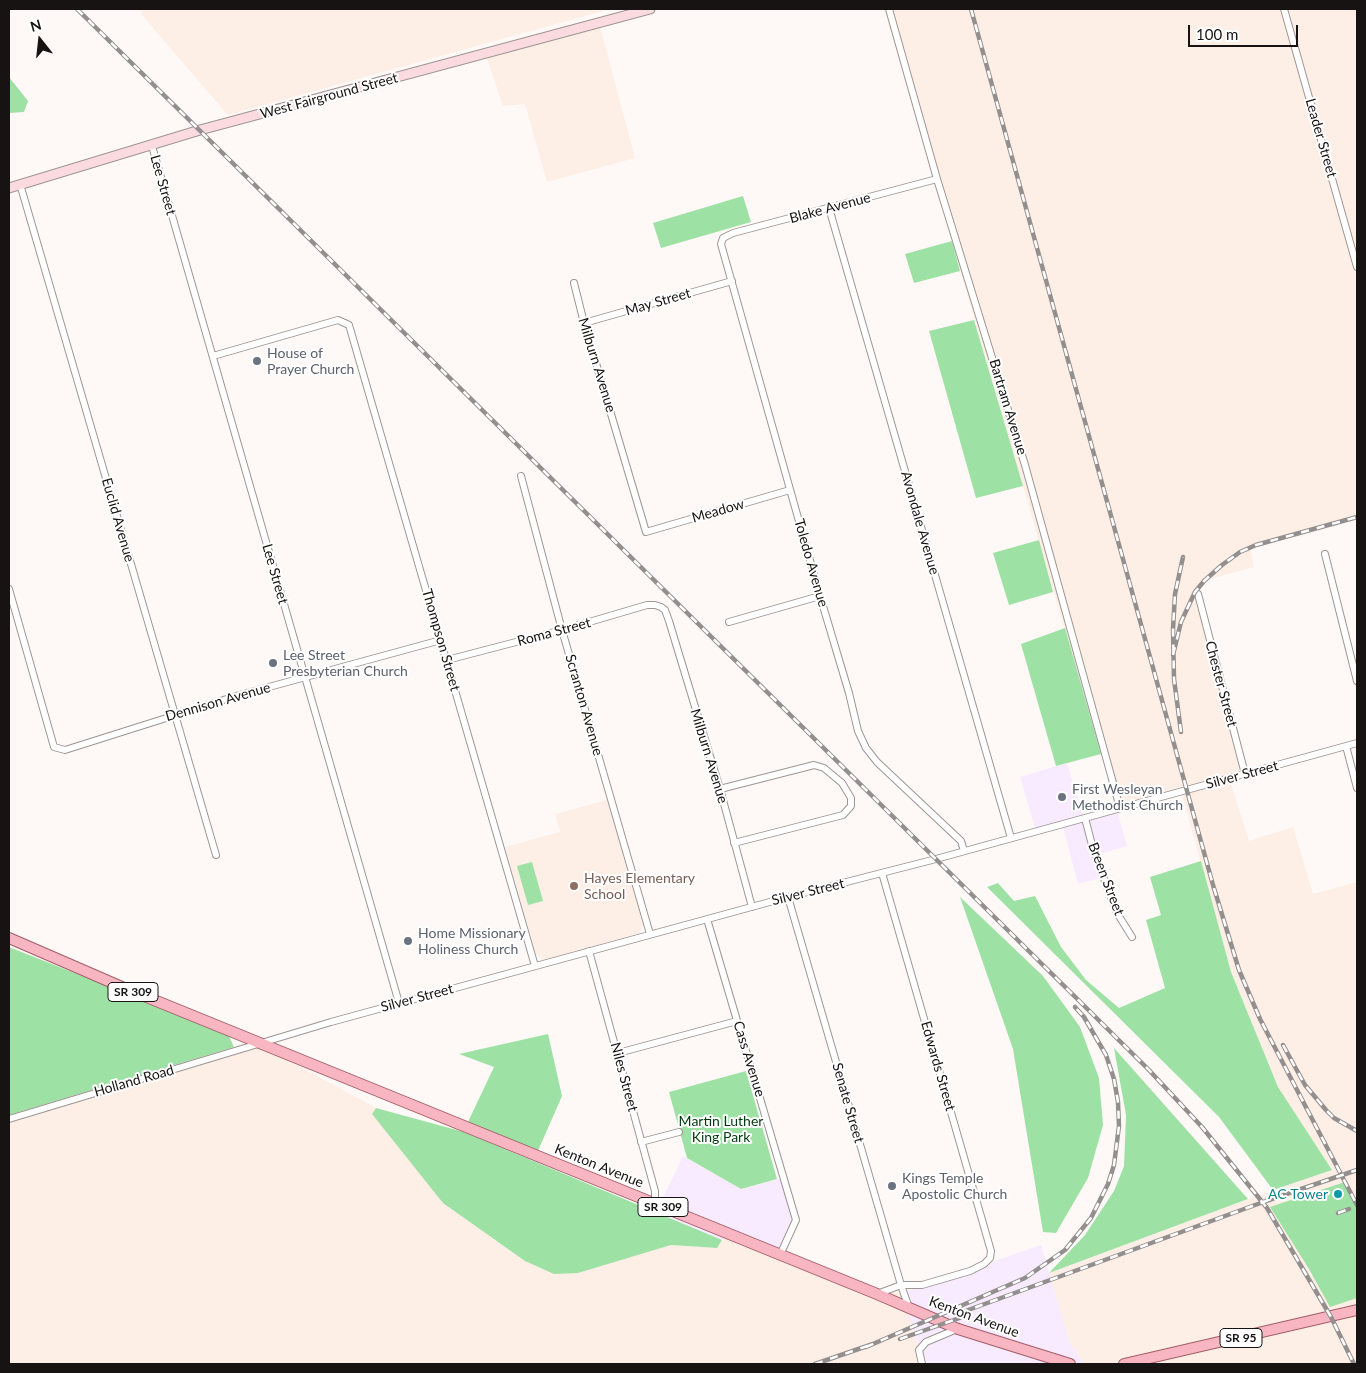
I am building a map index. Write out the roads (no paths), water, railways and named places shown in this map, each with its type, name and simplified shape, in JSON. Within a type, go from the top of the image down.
[{"type":"main road","name":"SR 309","points":[[9,938],[259,1043]]},
{"type":"main road","name":"Kenton Avenue","points":[[259,1043],[655,1203],[958,1329],[1070,1364]]},
{"type":"main road","name":"SR 95","points":[[1124,1364],[1357,1310]]},
{"type":"street","name":"West Fairground Street","points":[[9,188],[200,130],[638,10],[650,9]]},
{"type":"street","name":"Bartram Avenue","points":[[889,9],[937,179],[1025,465],[1120,808]]},
{"type":"street","name":"Leader Street","points":[[1284,9],[1357,267]]},
{"type":"street","name":"Lee Street","points":[[152,146],[399,1003]]},
{"type":"street","name":"Blake Avenue","points":[[723,238],[732,233],[937,179]]},
{"type":"street","name":"Euclid Avenue","points":[[20,184],[216,856]]},
{"type":"street","name":"Avondale Avenue","points":[[829,208],[1011,838]]},
{"type":"street","name":"Toledo Avenue","points":[[723,238],[722,250],[849,693],[858,731],[866,748],[877,762],[961,841],[964,851]]},
{"type":"street","name":"May Street","points":[[584,323],[732,281]]},
{"type":"street","name":"Milburn Avenue","points":[[574,283],[584,323],[646,532]]},
{"type":"street","name":"Thompson Street","points":[[213,356],[338,320],[348,325],[535,966]]},
{"type":"street","name":"Scranton Avenue","points":[[521,476],[562,630],[650,934]]},
{"type":"street","name":"Meadow","points":[[646,532],[790,490]]},
{"type":"street","points":[[1325,554],[1357,680]]},
{"type":"street","name":"Dennison Avenue","points":[[9,589],[54,747],[64,750],[304,677],[441,640]]},
{"type":"street","name":"Chester Street","points":[[1198,594],[1245,774]]},
{"type":"street","points":[[729,622],[820,596]]},
{"type":"street","name":"Roma Street","points":[[447,660],[647,606],[655,605],[661,607]]},
{"type":"street","name":"Milburn Avenue","points":[[661,607],[665,610],[669,621],[720,789],[752,907]]},
{"type":"street","name":"Silver Street","points":[[259,1043],[650,934],[964,851],[1357,743]]},
{"type":"street","points":[[1346,746],[1357,788]]},
{"type":"street","points":[[720,789],[814,766],[824,768],[842,783],[851,798],[851,806],[842,815],[734,843]]},
{"type":"street","name":"Breen Street","points":[[1085,818],[1093,849],[1117,913],[1132,937]]},
{"type":"street","name":"Edwards Street","points":[[882,873],[990,1246],[990,1258],[984,1264],[970,1271],[922,1285],[901,1284]]},
{"type":"street","name":"Senate Street","points":[[788,897],[909,1308]]},
{"type":"street","name":"Cass Avenue","points":[[707,920],[796,1220],[780,1255]]},
{"type":"street","name":"Niles Street","points":[[589,952],[655,1191],[655,1203]]},
{"type":"street","points":[[618,1054],[737,1021]]},
{"type":"street","name":"Holland Road","points":[[9,1119],[259,1043]]},
{"type":"street","points":[[641,1142],[679,1132]]},
{"type":"street","points":[[877,1294],[901,1284]]},
{"type":"street","points":[[922,1364],[919,1350],[926,1342],[958,1329]]},
{"type":"railway","points":[[77,9],[1148,1069],[1202,1127],[1267,1208],[1331,1317],[1354,1364]]},
{"type":"railway","points":[[971,9],[1213,885],[1239,970],[1260,1019],[1357,1205]]},
{"type":"railway","points":[[1173,655],[1181,622],[1195,592],[1222,565],[1240,552],[1256,545],[1357,517]]},
{"type":"railway","points":[[1181,732],[1174,679],[1173,629],[1175,594],[1183,557]]},
{"type":"railway","points":[[866,1347],[1025,1278],[1065,1250],[1091,1218],[1108,1184],[1114,1165],[1119,1126],[1118,1102],[1114,1079],[1106,1055],[1084,1017],[1075,1007]]},
{"type":"railway","points":[[1283,1045],[1305,1085],[1326,1110],[1334,1118],[1357,1131]]},
{"type":"railway","points":[[960,1313],[1266,1201],[1357,1170]]},
{"type":"railway","points":[[1338,1213],[1349,1209]]},
{"type":"railway","points":[[900,1339],[968,1315]]},
{"type":"railway","points":[[815,1364],[873,1344]]},
{"type":"place","name":"House of Prayer Church","points":[[257,361]]},
{"type":"place","name":"Lee Street Presbyterian Church","points":[[273,663]]},
{"type":"place","name":"First Wesleyan Methodist Church","points":[[1062,797]]},
{"type":"place","name":"Hayes Elementary School","points":[[574,886]]},
{"type":"place","name":"Home Missionary Holiness Church","points":[[408,941]]},
{"type":"place","name":"Kings Temple Apostolic Church","points":[[892,1186]]},
{"type":"place","name":"AC Tower","points":[[1338,1194]]},
{"type":"park label","name":"Martin Luther King Park","points":[[721,1130]]}]
